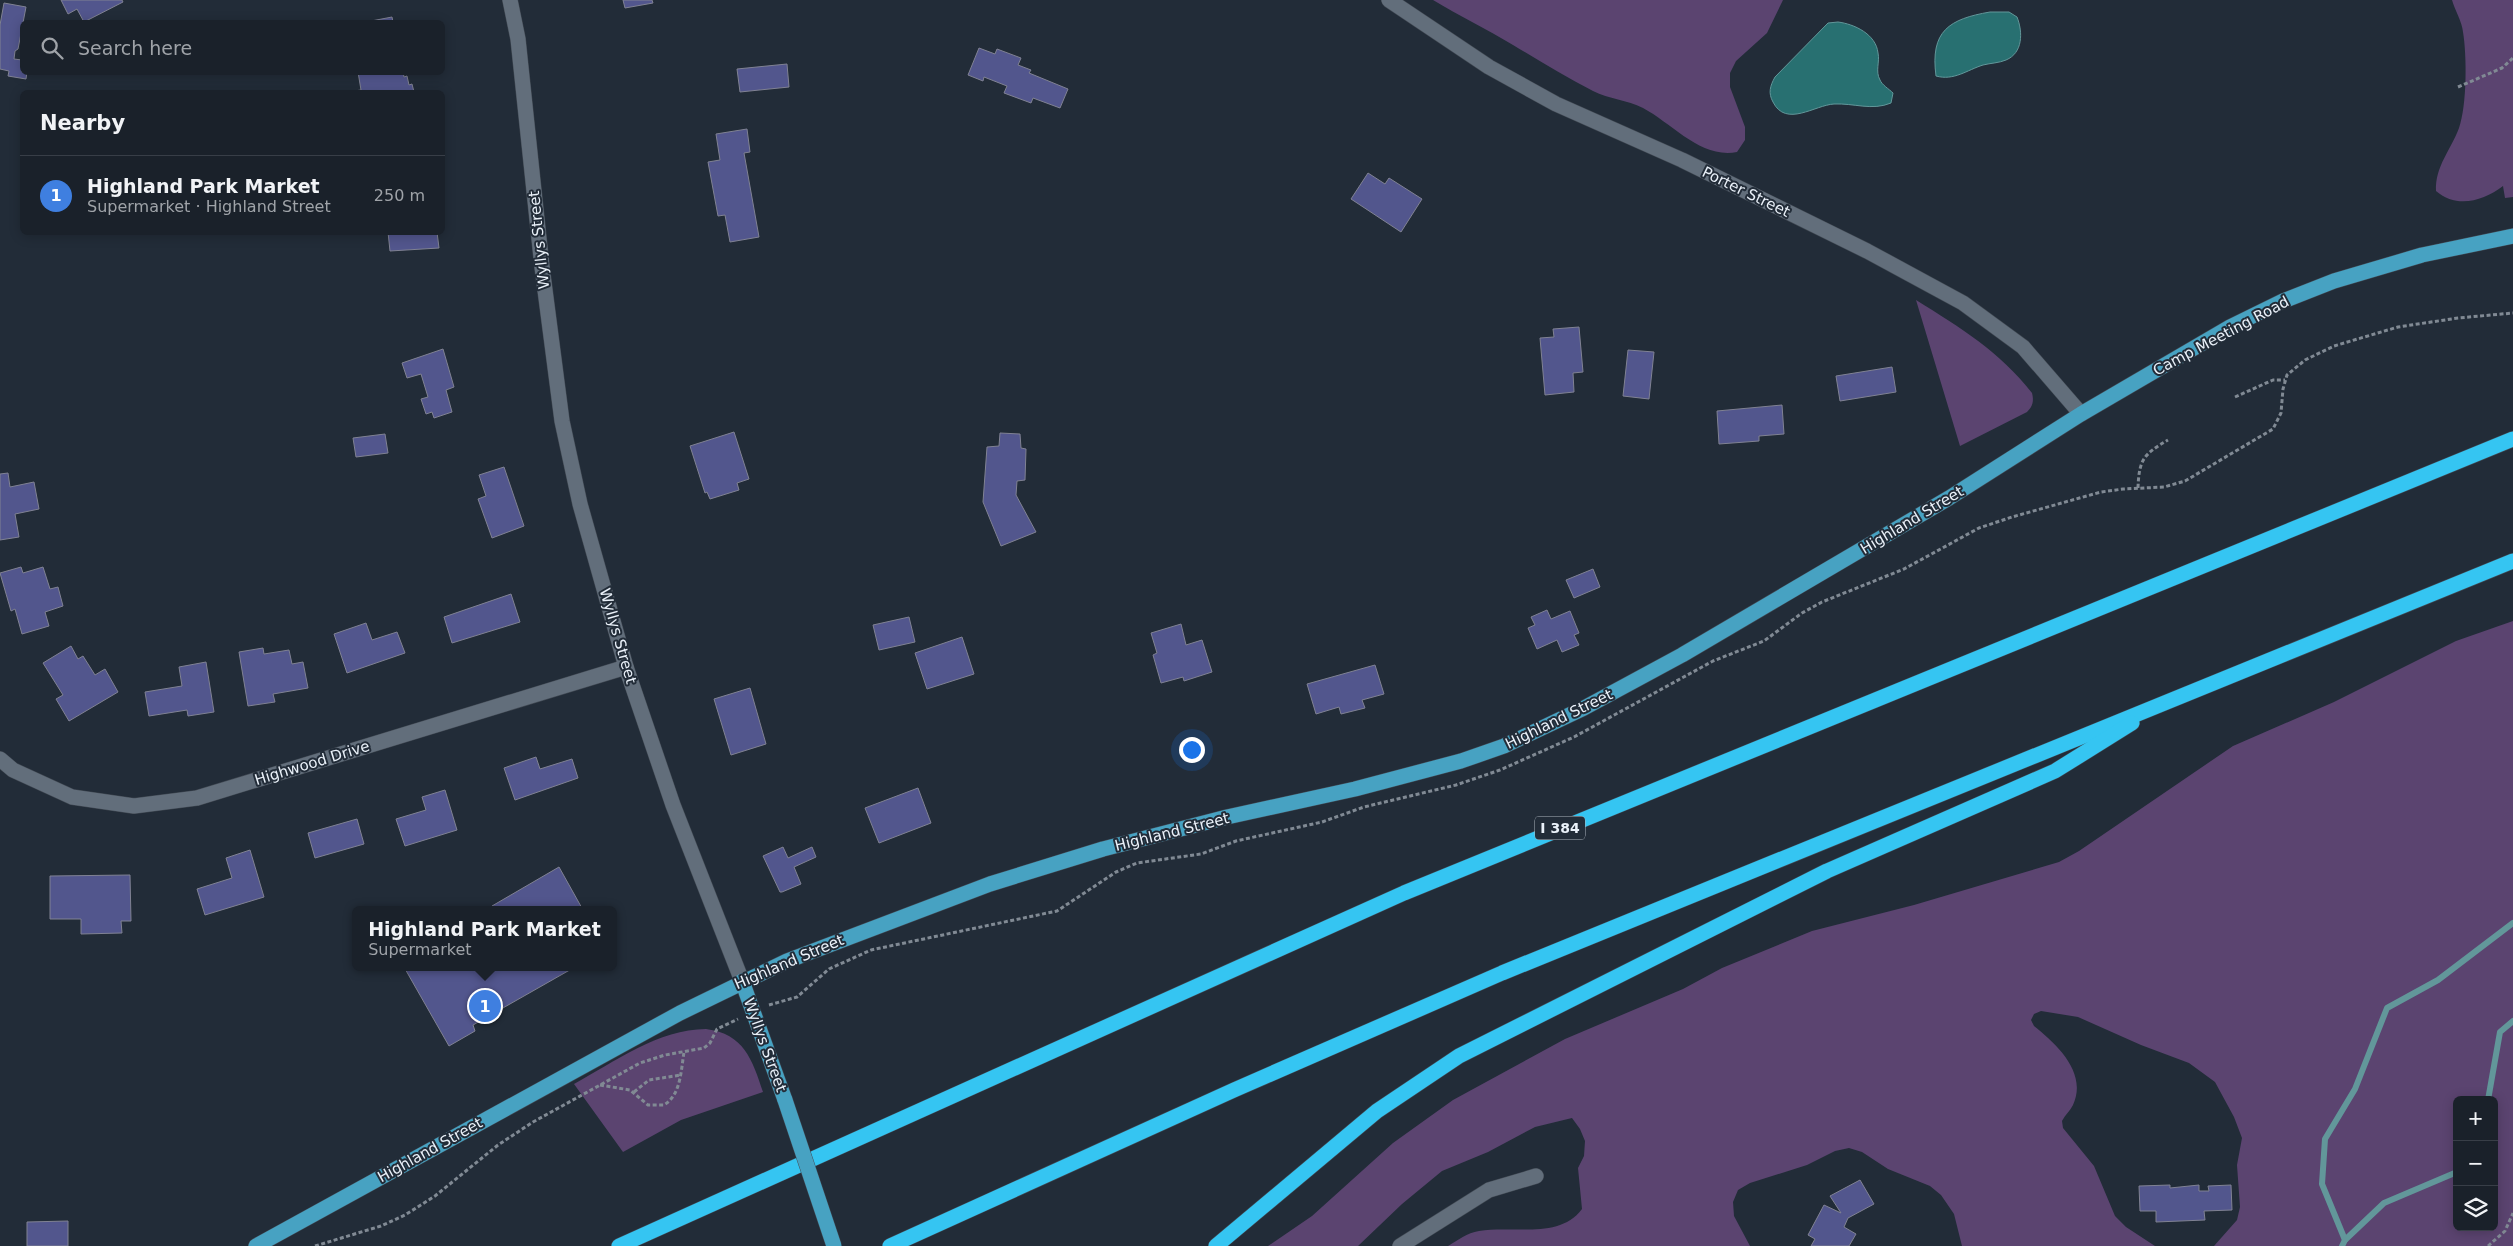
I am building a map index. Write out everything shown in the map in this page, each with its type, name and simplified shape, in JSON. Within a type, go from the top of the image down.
[{"type":"highway","name":"I 384","points":[[619,1246],[1395,896],[2513,439]]},
{"type":"highway","points":[[890,1246],[1234,1090],[1484,981],[2513,560]]},
{"type":"highway","points":[[1216,1246],[1377,1111],[1459,1056],[1796,886],[2055,771],[2098,746],[2154,707]]},
{"type":"main road","name":"Camp Meeting Road","points":[[2081,414],[2230,327],[2283,301],[2334,281],[2422,255],[2513,236]]},
{"type":"main road","name":"Highland Street","points":[[256,1246],[742,980],[786,961],[990,884],[1112,847],[1227,817],[1355,789],[1461,761],[1504,746],[1584,708],[1691,650],[1949,498],[2081,414]]},
{"type":"main road","name":"Wyllys Street","points":[[742,980],[834,1246]]},
{"type":"street","name":"Wyllys Street","points":[[510,0],[518,39],[542,267],[562,421],[580,504],[626,667],[676,816],[742,980]]},
{"type":"street","name":"Porter Street","points":[[1389,0],[1489,67],[1556,104],[1682,160],[1867,251],[1963,303],[2023,347],[2081,414]]},
{"type":"street","name":"Highwood Drive","points":[[0,758],[13,770],[72,797],[134,806],[197,798],[626,667]]},
{"type":"street","points":[[1400,1246],[1490,1190],[1536,1176]]},
{"type":"path","points":[[2458,86],[2502,68],[2513,58]]},
{"type":"path","points":[[2236,397],[2273,380],[2285,380]]},
{"type":"path","points":[[2138,488],[2139,470],[2144,457],[2168,440]]},
{"type":"path","points":[[315,1246],[381,1226],[420,1207],[498,1145],[640,1063],[665,1055],[697,1050],[707,1046],[717,1029]]},
{"type":"path","points":[[600,1085],[634,1092],[648,1105],[664,1105],[675,1092],[681,1075],[684,1052]]},
{"type":"path","points":[[634,1092],[649,1080],[681,1075]]},
{"type":"path","points":[[2488,1246],[2505,1231],[2513,1213]]},
{"type":"shaded area","points":[[1433,0],[1783,0],[1767,33],[1736,61],[1730,73],[1730,87],[1745,127],[1745,140],[1737,152],[1724,153],[1711,150],[1688,139],[1643,108],[1599,94],[1583,86]]},
{"type":"shaded area","points":[[2452,0],[2513,0],[2513,197],[2505,198],[2503,186],[2487,196],[2470,201],[2453,200],[2444,197],[2436,191],[2438,174],[2456,136],[2464,107],[2466,67],[2463,32]]},
{"type":"shaded area","points":[[1990,12],[2009,12],[2017,17],[2021,35],[2019,47],[2012,57],[2001,62],[1983,65],[1955,76],[1936,76],[1936,48],[1945,30],[1953,23],[1963,19]]},
{"type":"shaded area","points":[[1838,22],[1851,25],[1863,31],[1873,40],[1878,53],[1879,77],[1882,84],[1893,93],[1891,103],[1870,107],[1834,104],[1793,114],[1779,110],[1771,99],[1770,93],[1775,77],[1828,23]]},
{"type":"shaded area","points":[[1916,300],[1993,352],[2032,393],[2033,403],[2031,408],[2027,412],[1960,446]]},
{"type":"shaded area","points":[[2513,621],[2513,1246],[2214,1246],[2237,1220],[2240,1207],[2237,1165],[2242,1138],[2234,1117],[2215,1082],[2189,1063],[2141,1045],[2078,1017],[2041,1011],[2034,1014],[2031,1020],[2034,1026],[2060,1050],[2073,1070],[2076,1081],[2077,1093],[2073,1105],[2062,1121],[2063,1128],[2094,1166],[2115,1216],[2126,1227],[2155,1246],[1962,1246],[1954,1214],[1941,1195],[1930,1186],[1888,1169],[1862,1152],[1849,1148],[1835,1151],[1807,1165],[1750,1183],[1738,1190],[1733,1202],[1734,1216],[1750,1246],[1448,1246],[1467,1235],[1479,1231],[1535,1229],[1561,1225],[1572,1219],[1582,1209],[1578,1168],[1584,1156],[1585,1141],[1580,1129],[1572,1118],[1535,1127],[1488,1152],[1442,1171],[1402,1204],[1358,1246],[1268,1246],[1312,1216],[1393,1143],[1453,1100],[1565,1039],[1683,989],[1722,968],[1812,931],[1914,905],[2059,862],[2079,851],[2233,746],[2334,702],[2456,641]]},
{"type":"shaded area","points":[[706,1029],[729,1036],[738,1042],[745,1050],[755,1069],[763,1092],[681,1120],[623,1152],[574,1084],[637,1048],[671,1034],[688,1030]]},
{"type":"building","points":[[61,0],[122,0],[123,2],[88,20],[83,20],[77,9],[68,14]]},
{"type":"building","points":[[623,0],[652,0],[653,3],[625,8]]},
{"type":"building","points":[[4,3],[26,7],[24,20],[20,20],[20,38],[14,59],[20,60],[20,75],[27,75],[26,79],[8,76],[9,71],[0,69],[0,25]]},
{"type":"building","points":[[392,17],[393,20],[376,20]]},
{"type":"building","points":[[979,48],[995,54],[997,49],[1021,58],[1018,65],[1031,70],[1029,73],[1068,89],[1060,108],[1033,98],[1031,103],[1004,93],[1007,86],[984,77],[983,81],[968,75]]},
{"type":"building","points":[[787,64],[789,87],[740,92],[737,69]]},
{"type":"building","points":[[358,75],[404,75],[404,77],[407,76],[409,85],[412,84],[414,90],[361,90]]},
{"type":"building","points":[[747,129],[750,152],[744,153],[759,237],[730,242],[725,215],[718,216],[708,162],[720,160],[716,134]]},
{"type":"building","points":[[1368,173],[1385,184],[1389,178],[1422,199],[1401,232],[1351,199]]},
{"type":"building","points":[[388,235],[437,235],[439,248],[390,251]]},
{"type":"building","points":[[1579,327],[1583,372],[1573,373],[1574,392],[1545,395],[1540,338],[1554,337],[1553,329]]},
{"type":"building","points":[[443,349],[454,387],[446,390],[452,412],[434,418],[432,412],[426,414],[421,399],[428,397],[421,374],[407,378],[402,363]]},
{"type":"building","points":[[1628,350],[1654,352],[1649,399],[1623,396]]},
{"type":"building","points":[[1892,367],[1896,392],[1840,401],[1836,376]]},
{"type":"building","points":[[1782,405],[1784,434],[1759,436],[1759,441],[1719,444],[1717,411]]},
{"type":"building","points":[[734,432],[749,479],[737,483],[739,490],[710,499],[707,492],[705,493],[690,446]]},
{"type":"building","points":[[1000,433],[1020,434],[1021,448],[1026,449],[1025,480],[1017,481],[1016,495],[1036,532],[1001,546],[983,502],[987,447],[999,446]]},
{"type":"building","points":[[385,434],[388,453],[356,457],[353,438]]},
{"type":"building","points":[[504,467],[524,526],[492,538],[478,499],[486,496],[479,475]]},
{"type":"building","points":[[8,473],[10,487],[34,482],[39,509],[15,514],[19,537],[0,540],[0,474]]},
{"type":"building","points":[[21,567],[23,573],[43,567],[50,589],[58,587],[63,606],[45,612],[49,626],[22,634],[15,609],[11,611],[0,573]]},
{"type":"building","points":[[1593,569],[1600,587],[1574,598],[1566,580]]},
{"type":"building","points":[[511,594],[520,622],[452,643],[444,617]]},
{"type":"building","points":[[1547,610],[1551,619],[1570,611],[1579,633],[1574,635],[1579,645],[1562,652],[1557,640],[1537,649],[1528,628],[1535,625],[1531,617]]},
{"type":"building","points":[[909,617],[915,642],[879,650],[873,625]]},
{"type":"building","points":[[366,623],[372,640],[397,632],[405,653],[347,673],[334,634]]},
{"type":"building","points":[[1181,624],[1186,645],[1202,640],[1212,672],[1184,681],[1183,677],[1161,683],[1153,655],[1157,653],[1151,633]]},
{"type":"building","points":[[962,637],[974,674],[927,689],[915,653]]},
{"type":"building","points":[[71,646],[78,659],[83,656],[95,675],[105,669],[118,692],[69,721],[56,699],[63,695],[43,663]]},
{"type":"building","points":[[263,648],[264,654],[289,650],[292,664],[303,662],[308,688],[273,694],[275,702],[248,706],[239,652]]},
{"type":"building","points":[[206,662],[214,712],[188,716],[187,710],[149,716],[145,692],[182,686],[179,667]]},
{"type":"building","points":[[1375,665],[1384,694],[1362,700],[1365,708],[1341,714],[1339,707],[1316,714],[1307,684]]},
{"type":"building","points":[[750,688],[766,744],[731,755],[714,699]]},
{"type":"building","points":[[536,757],[540,769],[572,759],[578,778],[515,800],[504,768]]},
{"type":"building","points":[[918,788],[931,823],[879,843],[865,808]]},
{"type":"building","points":[[445,790],[457,830],[405,846],[396,819],[426,810],[422,797]]},
{"type":"building","points":[[357,819],[364,844],[315,858],[308,833]]},
{"type":"building","points":[[783,847],[788,858],[812,847],[816,857],[794,867],[801,884],[780,892],[763,856]]},
{"type":"building","points":[[250,850],[264,897],[205,915],[197,889],[232,878],[226,858]]},
{"type":"building","points":[[559,867],[581,906],[492,906]]},
{"type":"building","points":[[130,875],[131,921],[121,921],[122,933],[81,934],[81,919],[50,919],[50,876]]},
{"type":"building","points":[[406,971],[568,971],[473,1025],[475,1031],[449,1046]]},
{"type":"building","points":[[1860,1180],[1874,1204],[1848,1218],[1844,1227],[1856,1234],[1849,1246],[1811,1246],[1815,1239],[1808,1235],[1824,1205],[1841,1213],[1830,1196]]},
{"type":"building","points":[[2170,1185],[2170,1188],[2199,1185],[2199,1191],[2209,1191],[2208,1186],[2231,1185],[2232,1210],[2204,1211],[2205,1220],[2156,1222],[2156,1211],[2140,1211],[2139,1186]]},
{"type":"building","points":[[68,1221],[68,1246],[27,1246],[27,1222]]},
{"type":"waterway","points":[[2345,1240],[2322,1184],[2325,1139],[2355,1089],[2387,1008],[2438,980],[2513,923]]},
{"type":"waterway","points":[[2489,1096],[2500,1032],[2513,1021]]},
{"type":"waterway","points":[[2342,1246],[2345,1240],[2384,1203],[2453,1174]]},
{"type":"place","name":"Highland Park Market","points":[[485,1006]]}]
